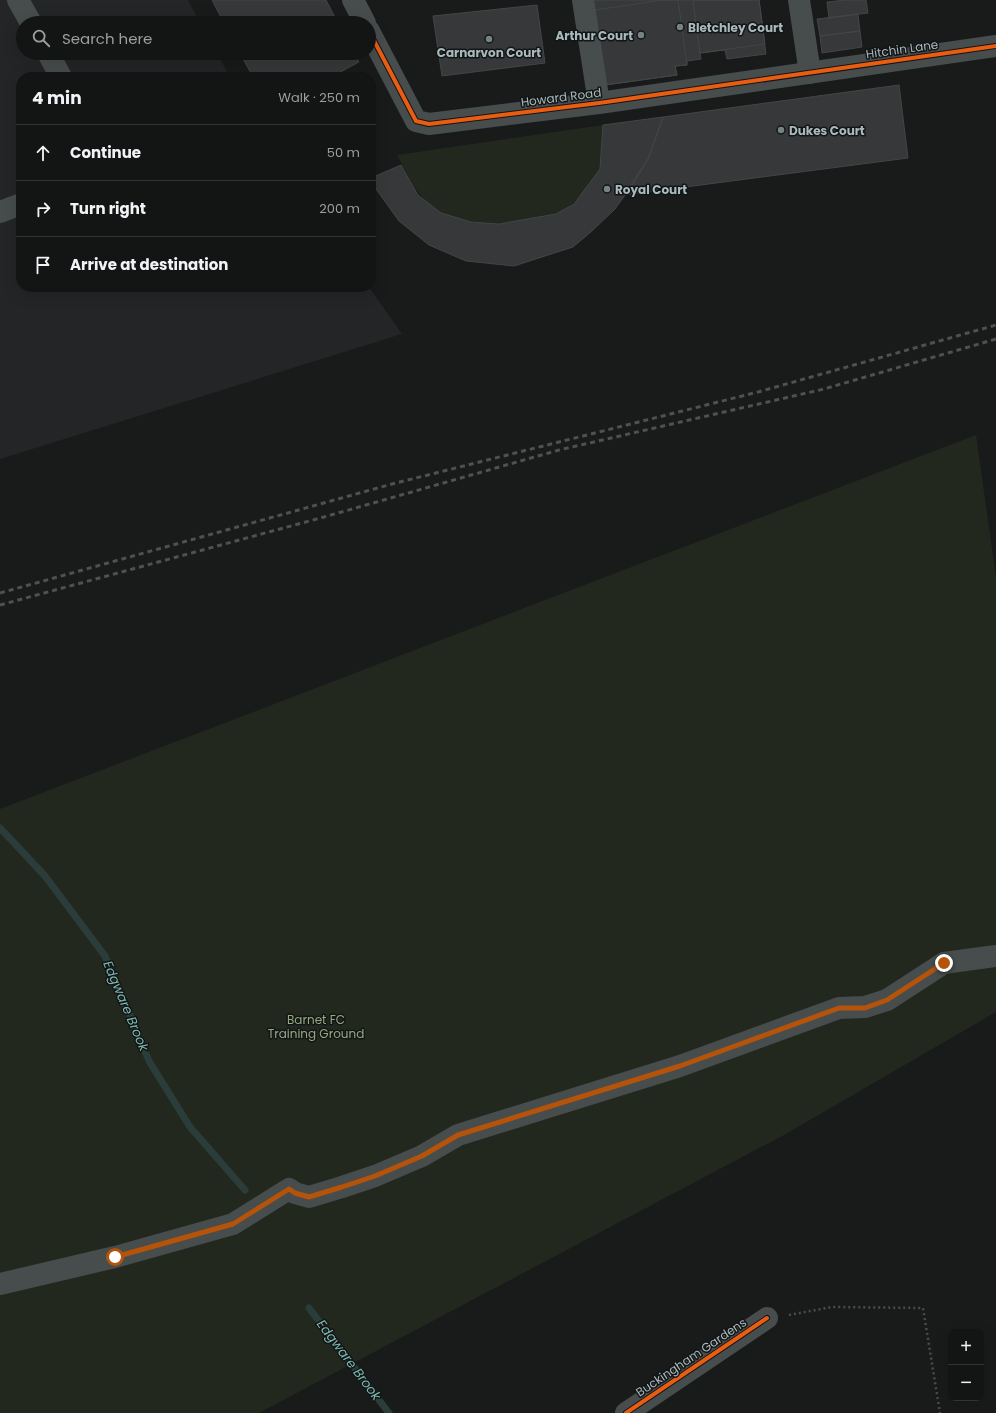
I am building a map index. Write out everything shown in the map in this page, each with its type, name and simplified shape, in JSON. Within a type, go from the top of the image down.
[{"type":"street","points":[[18,0],[27,16]]},
{"type":"street","points":[[353,0],[361,16]]},
{"type":"street","points":[[583,0],[599,103]]},
{"type":"street","points":[[799,0],[810,73]]},
{"type":"street","name":"Howard Road","points":[[376,44],[416,121],[429,124],[599,103],[810,73]]},
{"type":"street","name":"Hitchin Lane","points":[[810,73],[996,46]]},
{"type":"street","points":[[52,60],[58,72]]},
{"type":"street","points":[[0,212],[16,206]]},
{"type":"street","points":[[0,1284],[115,1257],[233,1224],[289,1189],[295,1193],[309,1197],[342,1187],[375,1176],[422,1156],[458,1135],[680,1066],[839,1008],[865,1008],[887,1000],[944,963],[996,956]]},
{"type":"street","name":"Buckingham Gardens","points":[[626,1413],[767,1318]]},
{"type":"path","points":[[767,1318],[832,1307],[923,1308],[940,1413]]},
{"type":"shaded area","points":[[0,0],[188,0],[196,16],[16,16],[16,60],[221,60],[227,72],[16,72],[16,292],[373,292],[402,334],[0,459]]},
{"type":"green space","points":[[603,125],[601,163],[594,181],[576,201],[563,211],[546,218],[498,223],[465,221],[451,218],[432,207],[420,194],[397,155]]},
{"type":"green space","name":"Barnet FC Training Ground","points":[[976,435],[996,577],[996,1012],[784,1135],[259,1413],[0,1413],[0,809]]},
{"type":"building","points":[[212,0],[326,0],[334,16],[220,16]]},
{"type":"building","name":"Bletchley Court","points":[[593,0],[759,0],[766,54],[727,59],[725,50],[700,53],[701,59],[687,61],[687,65],[675,66],[677,75],[605,85]]},
{"type":"building","name":"Arthur Court","points":[[663,0],[678,0],[687,65],[675,66],[677,75],[605,85],[595,10]]},
{"type":"building","points":[[759,0],[765,44],[700,53],[693,1]]},
{"type":"building","points":[[866,0],[868,13],[829,18],[827,2]]},
{"type":"building","name":"Carnarvon Court","points":[[537,5],[545,63],[442,76],[433,16]]},
{"type":"building","points":[[858,14],[860,31],[820,36],[817,19]]},
{"type":"building","points":[[860,31],[862,47],[822,53],[820,36]]},
{"type":"building","points":[[244,60],[358,60],[359,62],[340,72],[250,72]]},
{"type":"building","name":"Dukes Court","points":[[899,85],[908,158],[624,195],[648,159],[663,117]]},
{"type":"building","name":"Royal Court","points":[[663,117],[648,159],[633,184],[615,209],[573,247],[514,266],[466,261],[429,245],[399,221],[376,189],[376,176],[401,165],[418,195],[441,213],[471,222],[499,224],[556,214],[574,204],[600,169],[603,125]]},
{"type":"waterway","name":"Edgware Brook","points":[[0,828],[45,876],[105,956],[149,1061],[190,1127],[245,1190]]},
{"type":"waterway","name":"Edgware Brook","points":[[309,1308],[389,1413]]},
{"type":"railway","points":[[0,593],[392,484],[758,392],[996,325]]},
{"type":"railway","points":[[0,605],[324,517],[559,450],[824,389],[996,339]]},
{"type":"cycle path","points":[[376,44],[416,121],[429,124],[599,103],[996,46]]},
{"type":"cycle path","points":[[626,1413],[767,1318]]},
{"type":"place","name":"Bletchley Court","points":[[680,27]]},
{"type":"place","name":"Arthur Court","points":[[641,35]]},
{"type":"place","name":"Carnarvon Court","points":[[489,39]]},
{"type":"place","name":"Dukes Court","points":[[781,130]]},
{"type":"place","name":"Royal Court","points":[[607,189]]},
{"type":"route","points":[[115,1257],[233,1224],[289,1189],[295,1193],[309,1197],[342,1187],[375,1176],[422,1156],[458,1135],[680,1066],[839,1008],[865,1008],[887,1000],[944,963]]}]
